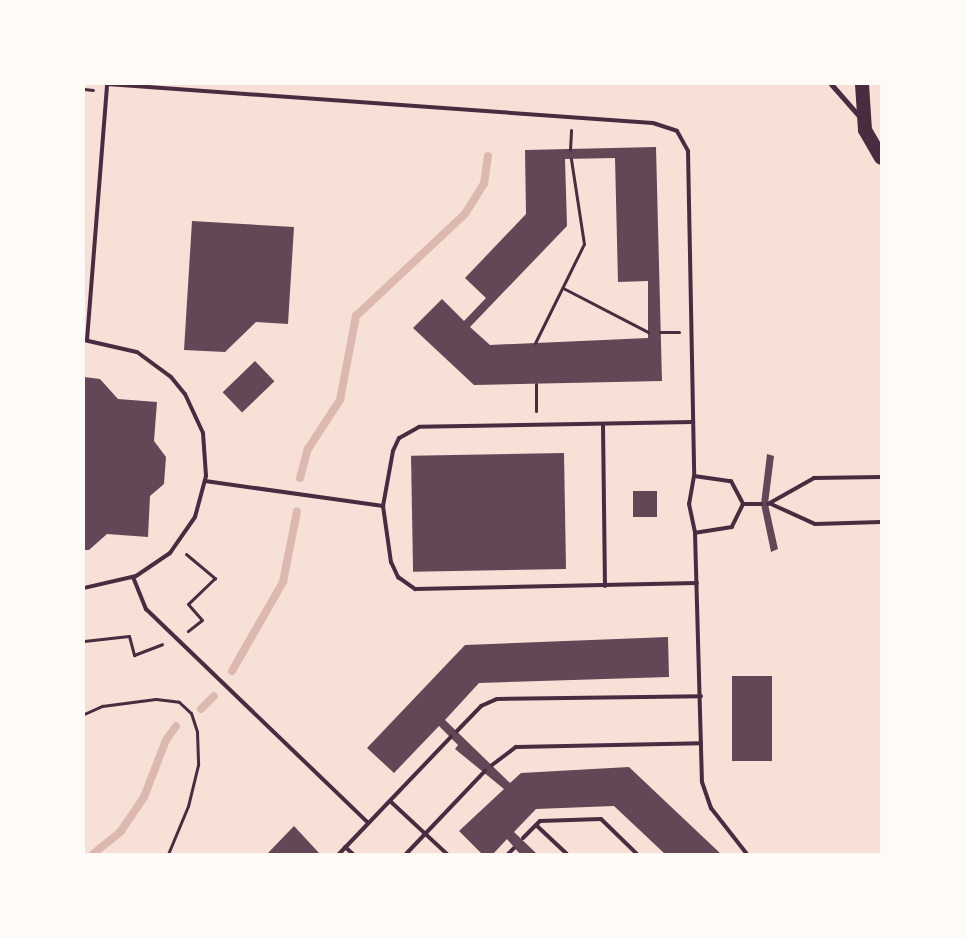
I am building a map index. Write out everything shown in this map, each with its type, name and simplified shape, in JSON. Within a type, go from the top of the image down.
[{"type":"highway","points":[[862,84],[863,122],[881,158]]},
{"type":"street","points":[[832,84],[863,122]]},
{"type":"lane","points":[[84,588],[133,578],[176,546],[195,517],[205,482],[203,433],[176,383],[137,352],[86,340],[107,84],[644,122],[677,131],[688,152],[694,476],[689,504],[695,533],[701,744],[705,796],[747,854]]},
{"type":"lane","points":[[693,422],[434,426],[407,431],[393,451],[383,506],[391,562],[398,577],[415,589],[697,584]]},
{"type":"lane","points":[[603,424],[605,586]]},
{"type":"lane","points":[[694,476],[731,481],[743,504]]},
{"type":"lane","points":[[881,477],[814,478],[769,504],[815,524],[881,522]]},
{"type":"lane","points":[[205,482],[383,506]]},
{"type":"lane","points":[[743,504],[760,504]]},
{"type":"lane","points":[[695,533],[732,527],[743,504]]},
{"type":"lane","points":[[133,578],[146,609],[368,823]]},
{"type":"lane","points":[[457,731],[481,706],[497,699],[701,696]]},
{"type":"lane","points":[[339,854],[451,737]]},
{"type":"lane","points":[[492,765],[516,747],[701,744]]},
{"type":"lane","points":[[406,854],[486,771]]},
{"type":"lane","points":[[390,801],[447,854]]},
{"type":"lane","points":[[523,838],[540,821],[601,819],[637,854]]},
{"type":"lane","points":[[536,825],[566,854]]},
{"type":"lane","points":[[346,847],[353,854]]},
{"type":"lane","points":[[508,854],[514,848]]},
{"type":"path","points":[[535,343],[584,244],[571,159]]},
{"type":"path","points":[[563,288],[648,332]]},
{"type":"path","points":[[536,384],[536,424]]},
{"type":"path","points":[[176,546],[215,578],[188,604],[202,620],[189,630]]},
{"type":"path","points":[[84,641],[128,636],[134,655],[159,646]]},
{"type":"path","points":[[84,714],[102,706],[156,699],[179,702],[191,713],[197,732],[198,765],[188,806],[168,854]]},
{"type":"building","points":[[656,147],[662,381],[474,385],[413,328],[442,299],[464,321],[486,298],[465,278],[526,214],[525,150]],"holes":[[[615,158],[618,282],[648,281],[648,338],[490,345],[470,327],[567,226],[565,159]]]},
{"type":"building","points":[[192,221],[294,227],[288,324],[256,322],[225,352],[184,350]]},
{"type":"building","points":[[255,361],[274,381],[242,412],[223,392]]},
{"type":"building","points":[[84,377],[100,379],[118,399],[157,402],[154,441],[166,457],[164,484],[150,496],[148,537],[107,534],[89,550],[84,550]]},
{"type":"building","points":[[564,453],[566,569],[413,572],[411,456]]},
{"type":"building","points":[[767,454],[774,456],[768,504],[778,549],[771,552],[761,504]]},
{"type":"building","points":[[633,491],[657,491],[657,517],[633,517]]},
{"type":"building","points":[[668,637],[669,677],[479,683],[445,720],[510,783],[521,773],[629,767],[721,854],[665,854],[614,806],[536,809],[514,832],[537,854],[520,854],[507,839],[493,854],[482,854],[459,831],[504,789],[455,749],[458,745],[439,726],[394,773],[367,748],[465,645]]},
{"type":"building","points":[[732,676],[772,676],[772,761],[732,761]]},
{"type":"building","points":[[294,826],[320,854],[267,854]]},
{"type":"waterway","points":[[300,478],[308,449],[340,400],[356,316],[465,214],[484,184],[488,156]]},
{"type":"waterway","points":[[232,671],[283,582],[297,511]]},
{"type":"waterway","points":[[201,709],[214,696]]},
{"type":"waterway","points":[[93,854],[121,831],[144,797],[166,740],[176,726]]}]
